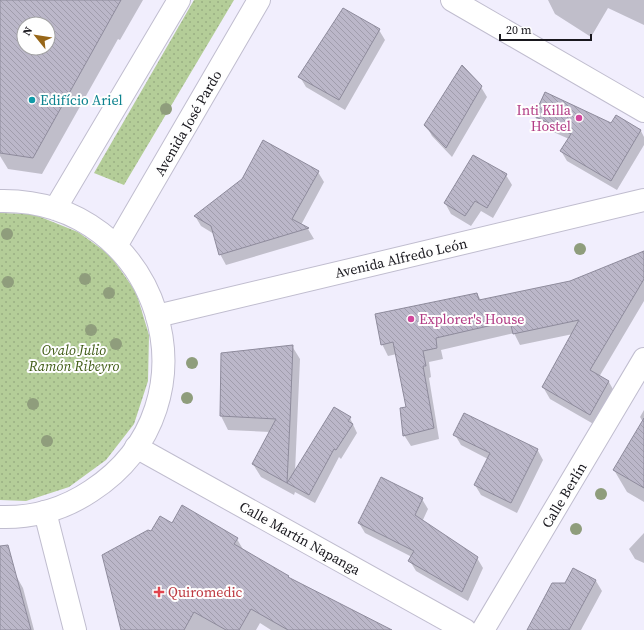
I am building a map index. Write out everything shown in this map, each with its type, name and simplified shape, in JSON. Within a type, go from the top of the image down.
[{"type":"street","points":[[55,209],[179,0]]},
{"type":"street","name":"Avenida José Pardo","points":[[116,246],[259,0]]},
{"type":"street","points":[[452,0],[644,111]]},
{"type":"street","name":"Avenida Alfredo León","points":[[157,316],[644,200]]},
{"type":"street","points":[[0,201],[26,202],[55,209],[96,229],[116,246],[142,279],[153,303],[163,345],[160,388],[152,416],[136,447],[118,469],[96,488],[72,502],[45,512],[17,517],[0,517]]},
{"type":"street","name":"Calle Berlín","points":[[483,630],[644,360]]},
{"type":"street","name":"Calle Martín Napanga","points":[[136,447],[464,630]]},
{"type":"street","points":[[45,512],[75,630]]},
{"type":"green space","points":[[194,0],[234,0],[124,185],[94,173]]},
{"type":"green space","name":"Ovalo Julio Ramón Ribeyro","points":[[0,213],[33,214],[78,232],[110,255],[136,292],[149,335],[148,381],[134,424],[106,460],[69,487],[26,501],[0,500]]},
{"type":"building","name":"Edifício Ariel","points":[[0,0],[121,0],[33,158],[0,153]]},
{"type":"building","points":[[343,8],[380,29],[339,100],[298,77]]},
{"type":"building","points":[[462,65],[482,86],[446,148],[424,125]]},
{"type":"building","points":[[545,92],[611,123],[616,115],[641,130],[611,181],[560,151],[571,134],[534,116]]},
{"type":"building","points":[[263,140],[319,171],[292,219],[309,228],[219,255],[211,226],[194,216],[242,179]]},
{"type":"building","points":[[473,155],[507,174],[487,208],[475,201],[465,216],[444,203]]},
{"type":"building","points":[[644,251],[644,279],[590,370],[609,381],[590,415],[542,387],[579,320],[513,334],[510,321],[436,338],[437,348],[423,351],[426,366],[423,366],[434,428],[403,436],[400,408],[406,407],[393,342],[381,345],[375,314],[477,293],[479,300],[570,281]]},
{"type":"building","points":[[293,345],[287,483],[252,464],[276,419],[220,416],[221,353]]},
{"type":"building","points":[[334,407],[351,417],[348,421],[353,424],[336,450],[334,449],[309,495],[287,483]]},
{"type":"building","points":[[464,413],[538,449],[511,503],[474,485],[490,453],[453,435]]},
{"type":"building","points":[[644,418],[644,488],[613,470]]},
{"type":"building","points":[[381,477],[423,498],[415,515],[478,557],[462,592],[408,561],[414,551],[358,523]]},
{"type":"building","points":[[182,505],[238,538],[234,544],[289,576],[288,577],[392,630],[288,630],[251,609],[239,630],[226,630],[194,612],[184,630],[121,630],[102,555],[148,530],[151,531],[160,516],[172,523]]},
{"type":"building","points":[[8,545],[31,630],[0,630],[0,546]]},
{"type":"building","points":[[573,568],[596,580],[569,630],[527,630],[552,583],[565,583]]},
{"type":"place","name":"Edifício Ariel","points":[[32,100]]},
{"type":"place","name":"Inti Killa Hostel","points":[[579,118]]},
{"type":"place","name":"Explorer's House","points":[[411,319]]},
{"type":"place","name":"Quiromedic","points":[[159,592]]}]
